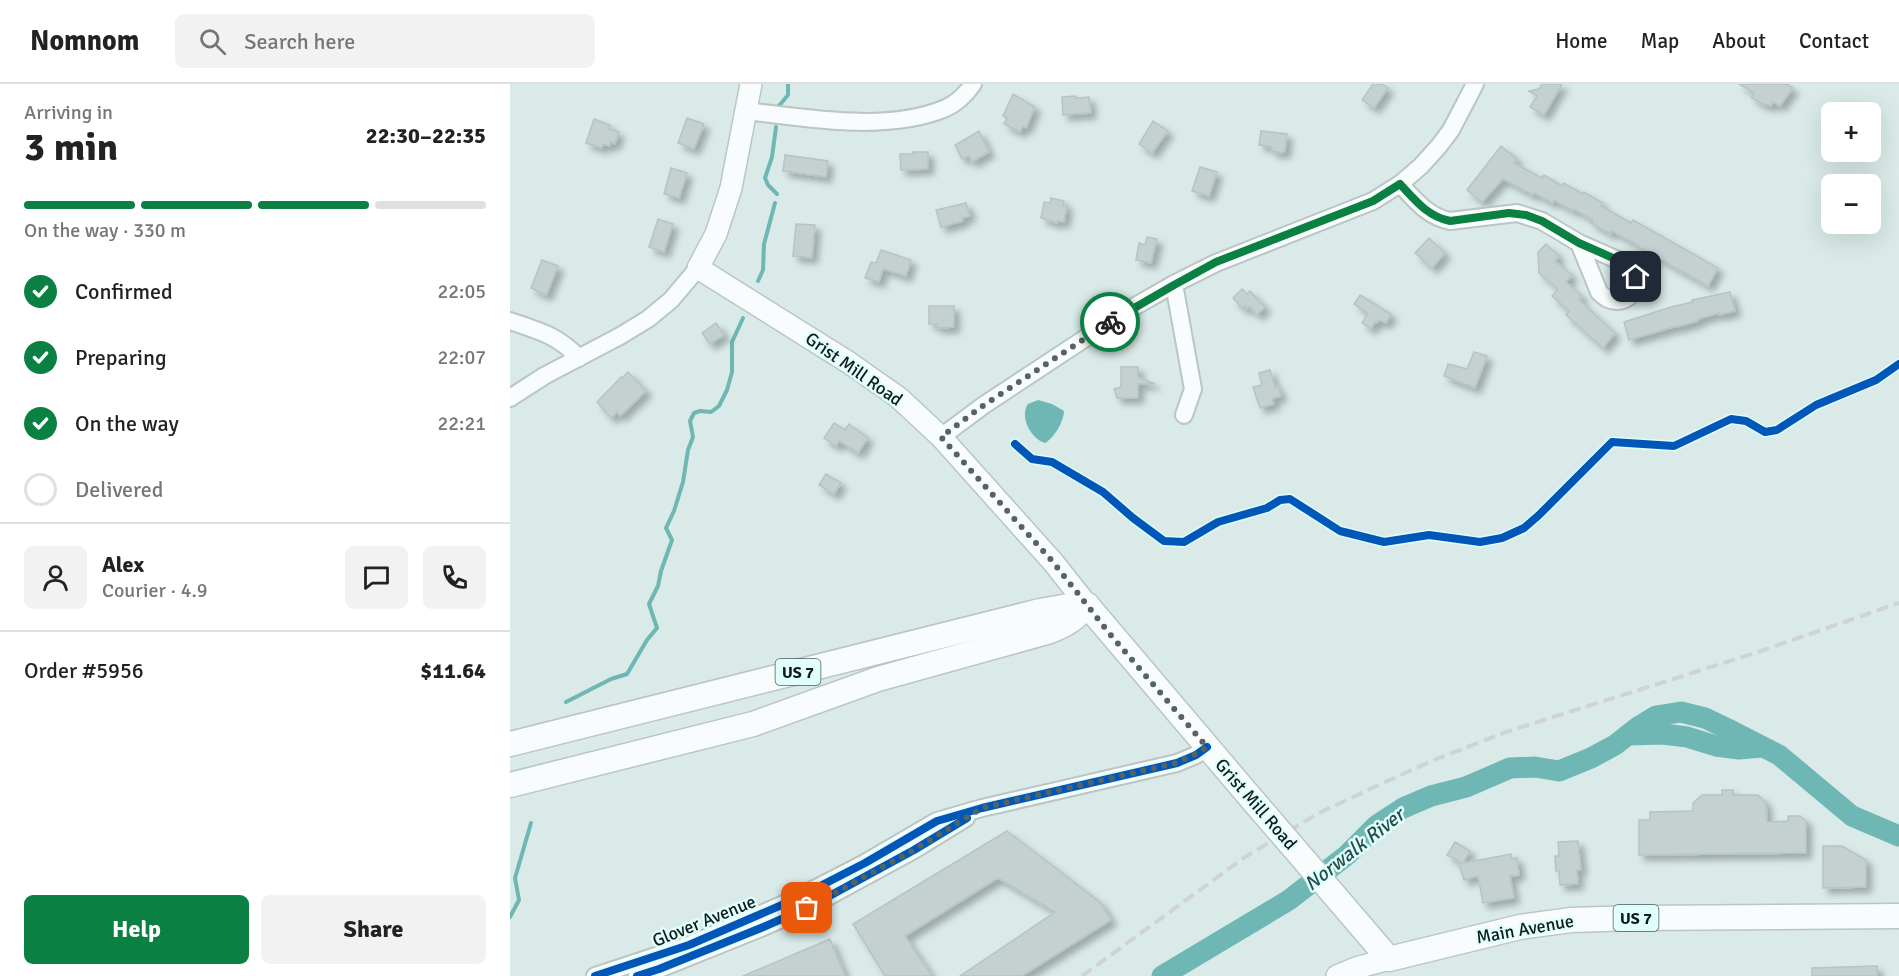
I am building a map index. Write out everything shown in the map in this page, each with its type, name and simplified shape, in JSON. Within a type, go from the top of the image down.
[{"type":"highway","name":"US 7","points":[[510,744],[1040,611],[1087,605]]},
{"type":"highway","name":"US 7","points":[[510,785],[775,718],[878,679],[1047,632],[1071,621],[1087,605]]},
{"type":"highway","name":"Grist Mill Road","points":[[1087,605],[1389,959]]},
{"type":"highway","name":"Main Avenue","points":[[1389,959],[1520,927],[1572,920],[1899,916]]},
{"type":"main road","points":[[698,268],[716,234],[728,199],[751,84]]},
{"type":"main road","name":"Grist Mill Road","points":[[698,268],[882,385],[941,437],[1053,562],[1087,605]]},
{"type":"main road","name":"Main Avenue","points":[[1337,976],[1389,959]]},
{"type":"street","points":[[746,111],[837,121],[891,120],[946,108],[966,94],[973,84]]},
{"type":"street","points":[[941,437],[984,405],[1125,312],[1216,262],[1373,201],[1400,184],[1421,166],[1451,130],[1475,84]]},
{"type":"street","points":[[1400,184],[1425,211],[1441,219],[1450,221],[1517,213],[1542,221],[1579,243]]},
{"type":"street","points":[[510,398],[544,376],[621,336],[648,319],[671,300],[698,268]]},
{"type":"street","points":[[1174,285],[1193,389],[1184,415]]},
{"type":"street","points":[[510,321],[551,335],[566,344],[579,358]]},
{"type":"street","name":"Glover Avenue","points":[[595,976],[689,945],[791,902],[937,821],[982,808],[1176,763],[1207,747]]},
{"type":"street","name":"Glover Avenue","points":[[637,976],[807,908],[914,850],[982,808]]},
{"type":"water","points":[[1038,400],[1064,411],[1058,429],[1045,443],[1031,432],[1025,415],[1028,404]]},
{"type":"building","points":[[1373,84],[1382,84],[1388,88],[1374,108],[1362,100]]},
{"type":"building","points":[[1542,84],[1562,84],[1544,115],[1530,107],[1537,96],[1529,91],[1539,89]]},
{"type":"building","points":[[1739,84],[1787,84],[1793,88],[1780,106],[1773,102],[1771,106],[1764,105],[1751,97],[1754,93]]},
{"type":"building","points":[[1013,94],[1035,107],[1026,128],[1023,126],[1020,132],[1004,124],[1007,118],[1003,116]]},
{"type":"building","points":[[1076,96],[1077,98],[1089,97],[1091,113],[1063,115],[1062,97]]},
{"type":"building","points":[[687,118],[704,124],[694,149],[678,143]]},
{"type":"building","points":[[594,119],[610,125],[609,129],[619,132],[615,144],[611,142],[610,146],[603,144],[602,148],[586,143]]},
{"type":"building","points":[[1153,121],[1168,131],[1152,153],[1139,144]]},
{"type":"building","points":[[979,131],[989,152],[972,162],[969,156],[962,159],[955,145]]},
{"type":"building","points":[[1261,131],[1287,134],[1285,151],[1282,153],[1271,151],[1272,147],[1259,145]]},
{"type":"building","points":[[1501,146],[1517,159],[1514,163],[1542,178],[1544,175],[1562,186],[1564,183],[1583,194],[1584,192],[1603,203],[1601,206],[1631,223],[1633,220],[1718,268],[1708,286],[1612,231],[1611,234],[1591,223],[1593,220],[1574,209],[1573,211],[1554,200],[1553,203],[1534,193],[1533,195],[1503,179],[1482,202],[1467,190]]},
{"type":"building","points":[[913,152],[928,152],[928,169],[901,170],[900,154],[913,154]]},
{"type":"building","points":[[785,155],[828,161],[826,177],[783,171]]},
{"type":"building","points":[[1200,167],[1217,172],[1209,196],[1192,191]]},
{"type":"building","points":[[671,168],[687,173],[679,198],[664,194]]},
{"type":"building","points":[[1051,198],[1064,201],[1063,206],[1067,206],[1064,222],[1057,221],[1057,223],[1041,218],[1044,202],[1050,203]]},
{"type":"building","points":[[966,203],[970,216],[962,218],[963,221],[941,227],[936,210]]},
{"type":"building","points":[[658,219],[673,224],[664,252],[649,247]]},
{"type":"building","points":[[796,224],[815,225],[812,258],[793,256]]},
{"type":"building","points":[[1147,237],[1157,239],[1151,263],[1136,260],[1139,243],[1145,245]]},
{"type":"building","points":[[1429,238],[1445,253],[1432,268],[1415,253]]},
{"type":"building","points":[[1546,244],[1559,256],[1555,261],[1572,275],[1566,282],[1582,296],[1579,300],[1615,333],[1603,348],[1566,315],[1569,311],[1552,296],[1558,289],[1539,273],[1538,252]]},
{"type":"building","points":[[881,250],[911,260],[906,276],[883,269],[879,282],[865,278],[871,262],[876,263]]},
{"type":"building","points":[[542,260],[558,266],[545,295],[531,288]]},
{"type":"building","points":[[1242,289],[1247,294],[1250,291],[1265,307],[1257,315],[1250,307],[1242,308],[1233,298]]},
{"type":"building","points":[[1730,292],[1735,311],[1719,315],[1719,313],[1629,340],[1624,322],[1693,302],[1692,300]]},
{"type":"building","points":[[1360,295],[1391,314],[1386,323],[1379,320],[1371,329],[1362,323],[1368,313],[1354,304]]},
{"type":"building","points":[[929,306],[954,306],[954,327],[937,328],[937,324],[929,324]]},
{"type":"building","points":[[716,323],[724,335],[710,344],[702,333]]},
{"type":"building","points":[[1474,352],[1487,356],[1475,388],[1444,376],[1448,364],[1467,369]]},
{"type":"building","points":[[1121,367],[1138,367],[1138,377],[1155,384],[1138,384],[1138,398],[1117,398],[1114,389],[1121,387]]},
{"type":"building","points":[[1270,370],[1275,387],[1278,386],[1281,396],[1272,399],[1274,404],[1260,408],[1253,387],[1262,385],[1259,373]]},
{"type":"building","points":[[628,372],[646,391],[620,416],[617,412],[611,418],[597,402]]},
{"type":"building","points":[[834,423],[845,430],[849,424],[868,438],[858,453],[839,441],[836,446],[824,438]]},
{"type":"building","points":[[826,474],[841,483],[834,494],[819,485]]},
{"type":"building","points":[[1722,790],[1733,790],[1733,795],[1758,795],[1766,803],[1767,822],[1788,821],[1788,816],[1800,816],[1806,821],[1806,853],[1639,855],[1639,820],[1650,820],[1650,812],[1693,811],[1693,803],[1702,795],[1722,795]]},
{"type":"building","points":[[1007,831],[1101,903],[1111,920],[1022,976],[960,976],[1055,912],[998,878],[905,936],[932,976],[885,976],[853,924]]},
{"type":"building","points":[[1578,841],[1581,870],[1577,870],[1578,884],[1560,885],[1555,856],[1559,856],[1558,842]]},
{"type":"building","points":[[1455,842],[1470,851],[1463,863],[1511,854],[1512,859],[1517,858],[1519,875],[1510,876],[1514,898],[1483,903],[1478,876],[1464,880],[1459,864],[1462,863],[1447,855]]},
{"type":"building","points":[[1823,846],[1842,846],[1866,860],[1866,887],[1823,888]]},
{"type":"building","points":[[830,939],[845,976],[743,976]]},
{"type":"building","points":[[1877,966],[1877,976],[1812,976],[1812,968]]},
{"type":"waterway","points":[[778,107],[788,95],[788,84]]},
{"type":"waterway","points":[[776,127],[772,157],[765,178],[777,194]]},
{"type":"waterway","points":[[758,281],[763,270],[764,244],[775,203]]},
{"type":"waterway","points":[[566,702],[611,679],[627,674],[647,640],[657,628],[649,604],[658,586],[672,540],[666,528],[683,482],[688,450],[693,437],[690,421],[694,413],[711,412],[719,406],[732,372],[732,342],[743,318]]},
{"type":"waterway","name":"Norwalk River","points":[[1162,976],[1289,900],[1347,855],[1377,825],[1403,808],[1431,796],[1466,787],[1510,768],[1535,767],[1559,771],[1615,745],[1656,716],[1681,712],[1705,718],[1734,732],[1779,755],[1852,816],[1899,836]]},
{"type":"waterway","name":"Norwalk River","points":[[1628,735],[1663,734],[1687,737],[1716,746],[1739,749],[1762,747]]},
{"type":"waterway","points":[[510,917],[519,900],[515,878],[531,823]]},
{"type":"railway","points":[[1082,976],[1245,857],[1319,813],[1383,783],[1506,732],[1752,654],[1899,603]]},
{"type":"cycle path","points":[[1015,444],[1032,459],[1052,462],[1103,492],[1164,541],[1184,542],[1218,522],[1267,508],[1280,500],[1290,499],[1340,531],[1384,542],[1429,535],[1480,542],[1502,538],[1524,528],[1612,442],[1674,446],[1731,419],[1746,421],[1765,432],[1777,430],[1816,405],[1876,380],[1899,364]]},
{"type":"cycle path","points":[[595,976],[689,945],[791,901],[865,863],[937,821],[982,808],[1177,763],[1196,755],[1207,747]]},
{"type":"cycle path","points":[[637,976],[811,906],[914,850],[967,818]]},
{"type":"way so far","points":[[807,908],[914,850],[982,808],[1176,763],[1207,747],[1109,633],[1053,562],[941,437],[984,405],[1110,322]]},
{"type":"route","points":[[1110,322],[1216,262],[1373,201],[1400,184],[1425,211],[1441,219],[1450,221],[1517,213],[1542,221],[1579,243],[1629,265],[1636,277]]}]
